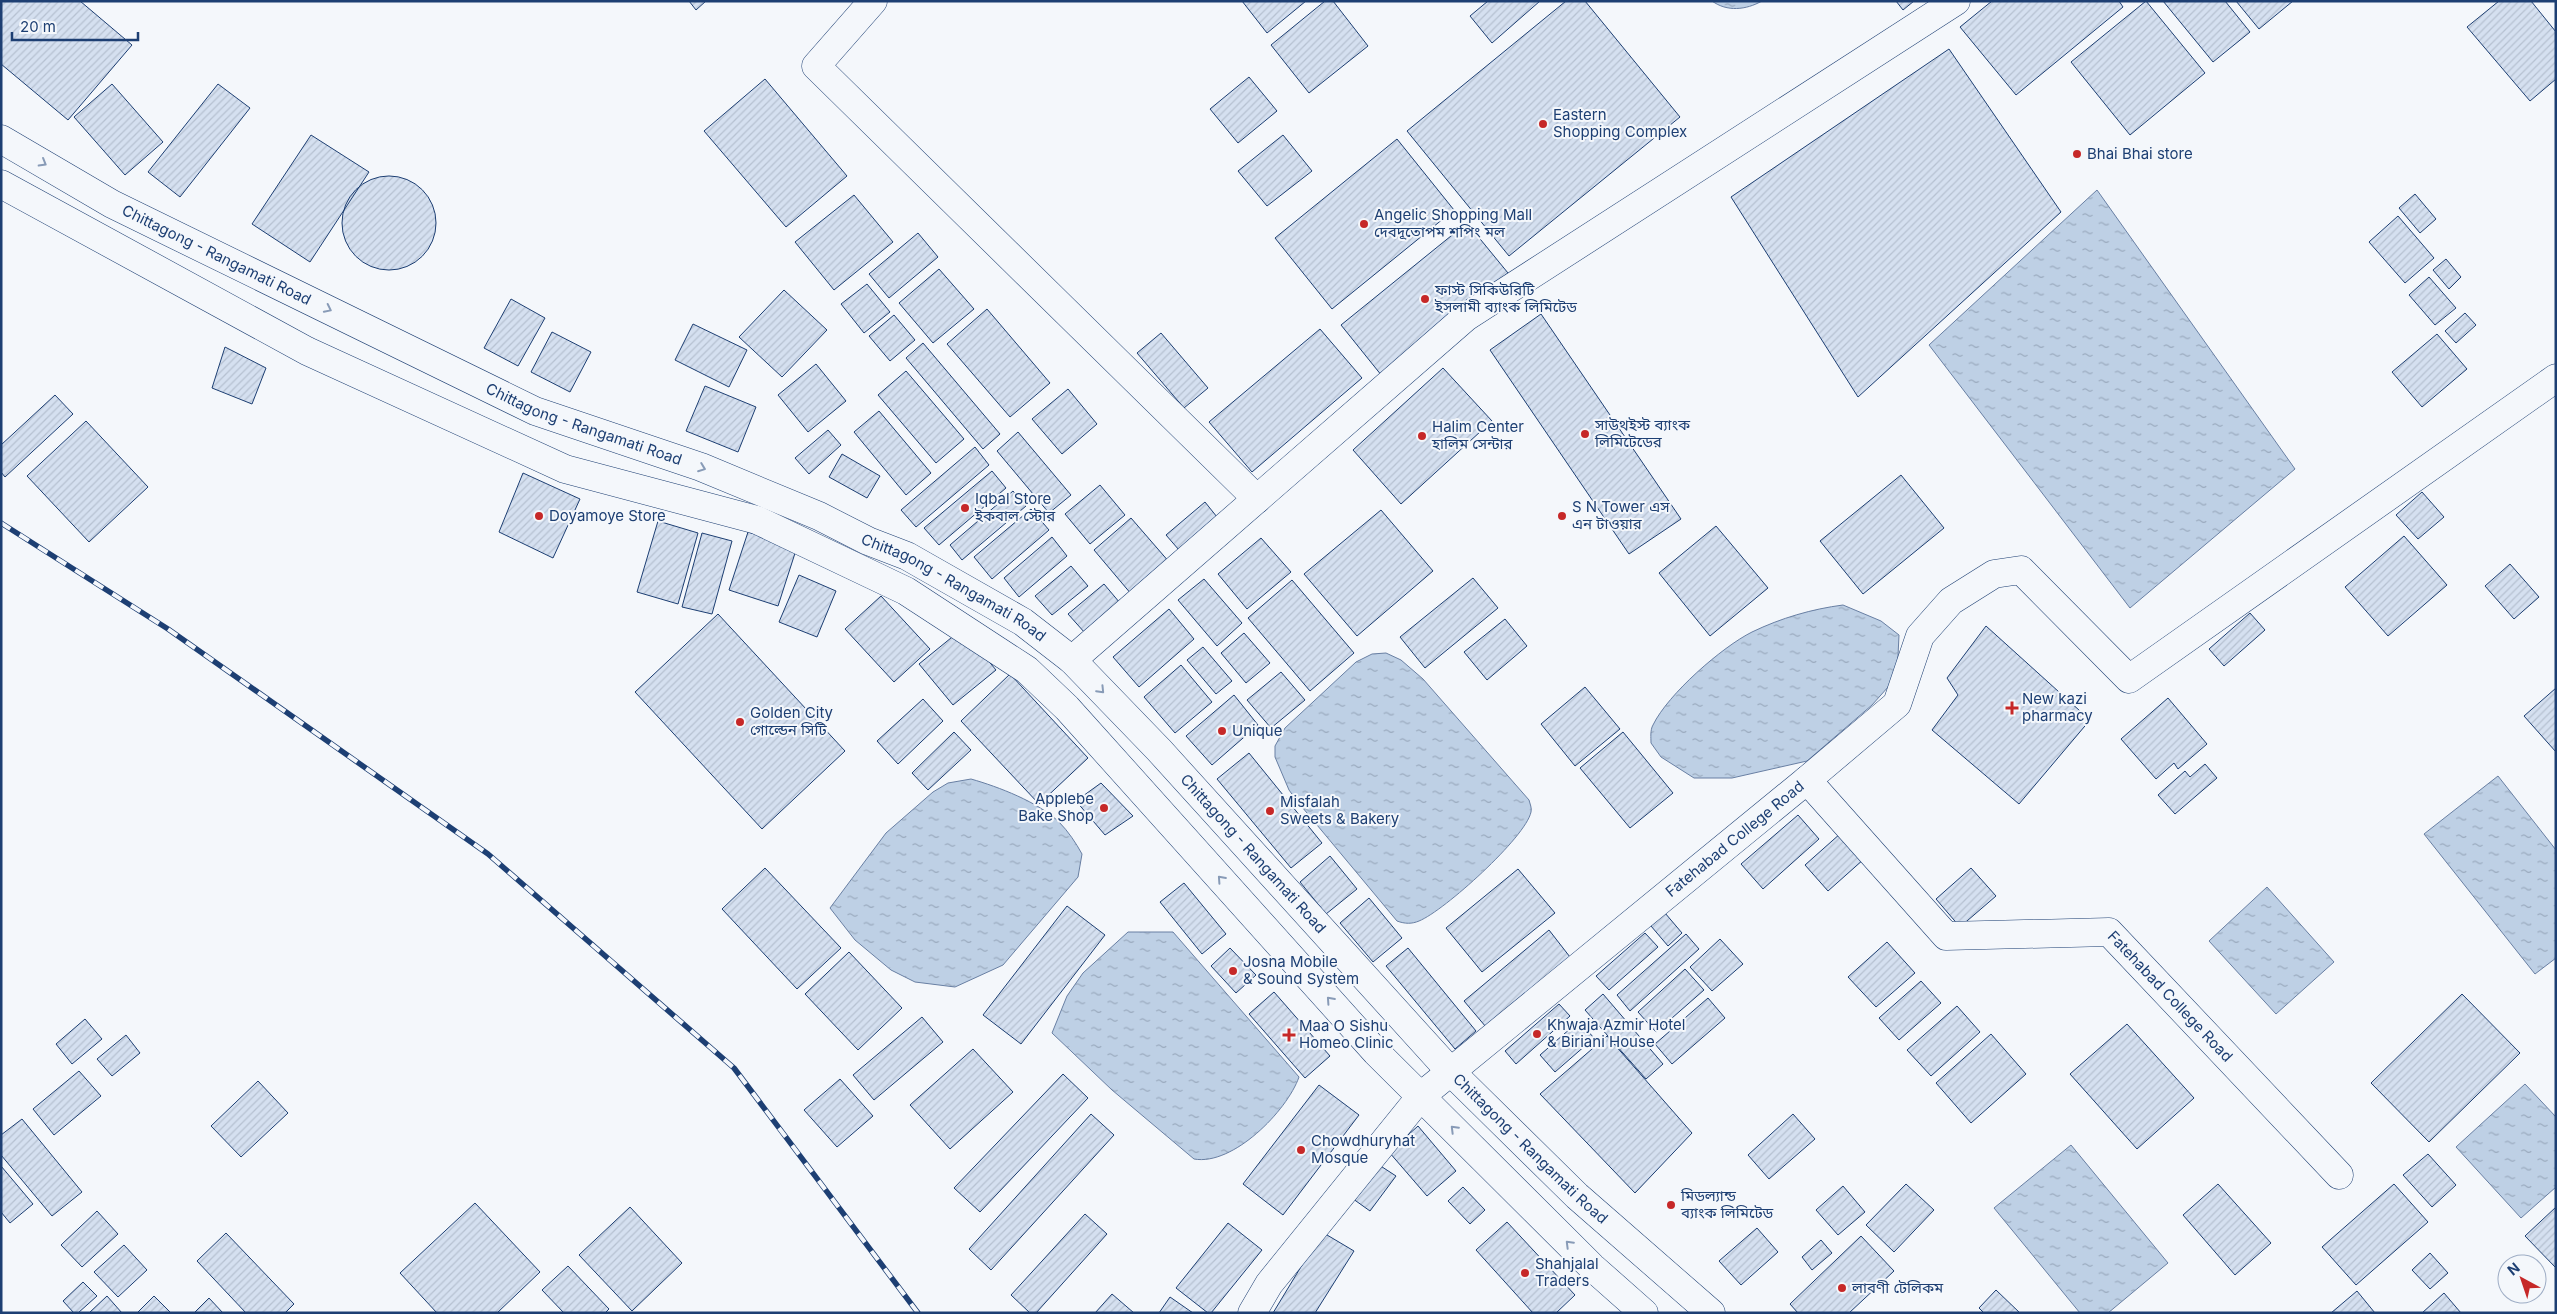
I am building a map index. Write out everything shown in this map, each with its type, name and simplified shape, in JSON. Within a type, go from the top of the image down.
[{"type":"main road","points":[[873,1],[816,66],[1257,499]]},
{"type":"main road","points":[[1072,660],[1466,317],[1956,1]]},
{"type":"main road","name":"Chittagong - Rangamati Road","points":[[1,139],[112,204],[535,411],[701,467],[819,516],[868,541],[908,556],[1022,622],[1072,660],[1159,750],[1450,1071],[1577,1196],[1711,1313]]},
{"type":"main road","name":"Chittagong - Rangamati Road","points":[[1,184],[306,351],[565,469],[757,520],[906,591],[1027,670],[1067,708],[1370,1044],[1592,1267],[1644,1313]]},
{"type":"main road","points":[[1807,780],[1897,704],[1920,636],[1951,600],[1994,574],[2021,570],[2129,679],[2556,378]]},
{"type":"main road","name":"Fatehabad College Road","points":[[1252,1313],[1269,1284],[1421,1096],[1807,780],[1946,936],[2109,932],[2339,1175]]},
{"type":"water","points":[[1712,1],[1762,1],[1743,8],[1730,8],[1718,5]]},
{"type":"water","points":[[2097,190],[2295,469],[2130,608],[1929,345]]},
{"type":"water","points":[[1843,605],[1881,621],[1899,635],[1897,677],[1872,705],[1807,761],[1732,778],[1694,778],[1661,757],[1651,743],[1653,725],[1660,713],[1683,686],[1711,660],[1740,639],[1774,622],[1820,609]]},
{"type":"water","points":[[1386,653],[1401,660],[1423,679],[1529,800],[1531,809],[1526,823],[1500,855],[1446,903],[1419,921],[1411,923],[1397,921],[1297,801],[1289,790],[1275,757],[1275,746],[1285,728],[1356,662],[1372,654]]},
{"type":"water","points":[[2498,776],[2556,850],[2556,958],[2535,974],[2424,834]]},
{"type":"water","points":[[971,779],[1018,796],[1040,808],[1059,822],[1072,837],[1082,854],[1078,877],[1003,965],[955,987],[915,982],[891,970],[855,940],[830,908],[886,833],[933,792],[948,783]]},
{"type":"water","points":[[2267,887],[2334,962],[2276,1014],[2209,941]]},
{"type":"water","points":[[1128,932],[1173,932],[1299,1077],[1293,1091],[1271,1120],[1241,1145],[1225,1154],[1209,1159],[1194,1159],[1112,1090],[1052,1033],[1067,996],[1083,973]]},
{"type":"water","points":[[2525,1084],[2556,1117],[2556,1187],[2521,1218],[2456,1147]]},
{"type":"water","points":[[2071,1145],[2168,1263],[2108,1313],[2080,1313],[1994,1208]]},
{"type":"building","points":[[1,1],[80,1],[132,45],[68,120],[1,64]]},
{"type":"building","points":[[689,1],[706,1],[696,10]]},
{"type":"building","points":[[1242,1],[1306,1],[1267,33]]},
{"type":"building","points":[[1325,1],[1333,1],[1368,46],[1309,93],[1271,45]]},
{"type":"building","points":[[1488,1],[1540,1],[1492,43],[1470,16]]},
{"type":"building","name":"Eastern Shopping Complex","points":[[1566,1],[1585,1],[1680,117],[1509,256],[1407,131]]},
{"type":"building","points":[[1896,1],[1914,1],[1903,10]]},
{"type":"building","points":[[1992,1],[2119,1],[2123,7],[2016,95],[1960,27]]},
{"type":"building","points":[[2146,1],[2205,73],[2130,135],[2071,62]]},
{"type":"building","points":[[2163,1],[2225,1],[2250,32],[2213,62]]},
{"type":"building","points":[[2236,1],[2293,1],[2259,29]]},
{"type":"building","points":[[2499,1],[2531,1],[2556,32],[2556,79],[2530,101],[2467,27]]},
{"type":"building","points":[[1949,49],[2061,212],[1858,397],[1731,197]]},
{"type":"building","points":[[1249,77],[1277,111],[1238,143],[1210,109]]},
{"type":"building","points":[[765,79],[847,176],[786,227],[704,131]]},
{"type":"building","points":[[112,84],[163,142],[125,175],[74,117]]},
{"type":"building","points":[[218,84],[250,108],[180,197],[148,172]]},
{"type":"building","points":[[311,135],[369,172],[310,262],[252,224]]},
{"type":"building","points":[[1283,135],[1312,171],[1267,206],[1238,171]]},
{"type":"building","name":"Angelic Shopping Mall দেবদূতোপম শপিং মল","points":[[1397,139],[1454,210],[1332,309],[1275,238]]},
{"type":"building","points":[[389,176],[407,180],[422,190],[432,205],[436,223],[432,241],[422,256],[407,266],[389,270],[371,266],[356,256],[346,241],[342,223],[346,205],[356,190],[371,180]]},
{"type":"building","points":[[2415,194],[2436,219],[2420,233],[2399,208]]},
{"type":"building","points":[[854,195],[893,242],[834,290],[795,242]]},
{"type":"building","points":[[2398,216],[2434,258],[2405,283],[2369,242]]},
{"type":"building","name":"ফাস্ট সিকিউরিটি ইসলামী ব্যাংক লিমিটেড","points":[[1467,223],[1508,273],[1382,376],[1341,325]]},
{"type":"building","points":[[918,233],[938,257],[889,298],[869,274]]},
{"type":"building","points":[[2446,259],[2461,277],[2449,289],[2433,270]]},
{"type":"building","points":[[939,269],[974,309],[933,343],[899,303]]},
{"type":"building","points":[[2429,277],[2456,308],[2435,325],[2409,295]]},
{"type":"building","points":[[867,284],[890,312],[864,333],[841,304]]},
{"type":"building","points":[[784,290],[827,330],[782,377],[739,337]]},
{"type":"building","points":[[511,299],[545,318],[518,366],[484,348]]},
{"type":"building","points":[[987,309],[1050,383],[1010,417],[947,344]]},
{"type":"building","points":[[2465,313],[2476,325],[2456,343],[2445,331]]},
{"type":"building","name":"সাউথইস্ট ব্যাংক লিমিটেডের","points":[[1541,314],[1681,519],[1629,554],[1490,350]]},
{"type":"building","points":[[894,315],[915,340],[890,361],[869,336]]},
{"type":"building","points":[[693,324],[747,350],[729,387],[675,360]]},
{"type":"building","points":[[1320,329],[1362,378],[1252,472],[1209,422]]},
{"type":"building","points":[[552,332],[591,352],[570,392],[531,372]]},
{"type":"building","points":[[1161,333],[1208,388],[1184,408],[1137,353]]},
{"type":"building","points":[[2437,334],[2467,369],[2422,407],[2392,372]]},
{"type":"building","points":[[923,343],[1000,434],[983,449],[906,358]]},
{"type":"building","points":[[225,347],[266,368],[252,404],[212,388]]},
{"type":"building","points":[[816,364],[846,401],[808,432],[778,395]]},
{"type":"building","name":"Halim Center হালিম সেন্টার","points":[[1443,368],[1492,421],[1401,504],[1353,450]]},
{"type":"building","points":[[906,371],[964,439],[936,463],[878,395]]},
{"type":"building","points":[[705,386],[756,407],[738,452],[686,431]]},
{"type":"building","points":[[1068,389],[1097,424],[1062,454],[1032,419]]},
{"type":"building","points":[[55,395],[73,414],[5,477],[1,472],[1,445]]},
{"type":"building","points":[[879,411],[931,473],[906,495],[854,432]]},
{"type":"building","points":[[86,421],[148,487],[89,542],[27,476]]},
{"type":"building","points":[[828,430],[841,445],[809,474],[795,458]]},
{"type":"building","points":[[1018,432],[1071,495],[1049,513],[997,451]]},
{"type":"building","points":[[975,447],[989,465],[916,527],[901,510]]},
{"type":"building","points":[[842,454],[880,476],[867,498],[829,477]]},
{"type":"building","name":"Iqbal Store ইকবাল স্টোর","points":[[992,471],[1006,488],[939,545],[924,528]]},
{"type":"building","name":"Doyamoye Store","points":[[523,473],[580,499],[553,558],[499,532]]},
{"type":"building","points":[[1901,475],[1944,528],[1863,594],[1820,541]]},
{"type":"building","points":[[1100,485],[1125,515],[1090,544],[1065,514]]},
{"type":"building","points":[[1013,491],[1026,506],[962,560],[950,545]]},
{"type":"building","points":[[2422,492],[2444,517],[2418,539],[2396,515]]},
{"type":"building","points":[[1205,502],[1217,517],[1179,550],[1166,535]]},
{"type":"building","points":[[1031,509],[1049,530],[992,579],[974,557]]},
{"type":"building","points":[[1381,510],[1433,571],[1357,636],[1304,574]]},
{"type":"building","points":[[1131,518],[1170,563],[1132,595],[1094,550]]},
{"type":"building","points":[[658,521],[698,533],[678,604],[637,592]]},
{"type":"building","points":[[1716,526],[1768,588],[1710,636],[1659,573]]},
{"type":"building","points":[[748,532],[797,547],[778,606],[729,590]]},
{"type":"building","points":[[702,533],[732,541],[712,614],[682,607]]},
{"type":"building","points":[[2404,536],[2447,585],[2388,636],[2345,587]]},
{"type":"building","points":[[1052,537],[1067,556],[1019,597],[1004,578]]},
{"type":"building","points":[[1261,538],[1291,572],[1247,609],[1218,574]]},
{"type":"building","points":[[2510,564],[2539,597],[2514,619],[2485,586]]},
{"type":"building","points":[[1071,566],[1088,586],[1052,615],[1035,596]]},
{"type":"building","points":[[799,575],[836,591],[817,637],[779,622]]},
{"type":"building","points":[[1473,578],[1498,608],[1425,668],[1400,637]]},
{"type":"building","points":[[1204,579],[1242,623],[1217,646],[1178,600]]},
{"type":"building","points":[[1292,580],[1354,653],[1310,691],[1248,618]]},
{"type":"building","points":[[1104,584],[1120,603],[1085,633],[1068,614]]},
{"type":"building","points":[[881,596],[930,649],[894,682],[845,629]]},
{"type":"building","points":[[1169,609],[1194,639],[1139,687],[1113,657]]},
{"type":"building","points":[[2250,613],[2265,630],[2224,666],[2209,649]]},
{"type":"building","name":"Golden City গোল্ডেন সিটি","points":[[718,614],[845,751],[762,829],[635,692]]},
{"type":"building","points":[[1505,619],[1527,646],[1487,680],[1464,652]]},
{"type":"building","name":"New kazi pharmacy","points":[[1986,626],[2090,720],[2019,804],[1932,730],[1958,695],[1947,678]]},
{"type":"building","points":[[962,629],[996,670],[953,705],[919,664]]},
{"type":"building","points":[[1244,633],[1270,663],[1246,683],[1221,653]]},
{"type":"building","points":[[1203,647],[1232,681],[1216,694],[1187,660]]},
{"type":"building","points":[[1181,665],[1212,702],[1175,733],[1144,697]]},
{"type":"building","points":[[1281,672],[1305,700],[1271,728],[1247,700]]},
{"type":"building","points":[[1010,674],[1088,758],[1039,804],[961,721]]},
{"type":"building","points":[[1585,687],[1620,729],[1575,766],[1541,724]]},
{"type":"building","points":[[2556,688],[2556,752],[2524,716]]},
{"type":"building","name":"Unique","points":[[1234,695],[1258,725],[1212,765],[1186,736]]},
{"type":"building","points":[[2168,698],[2207,744],[2178,769],[2174,763],[2156,779],[2121,739]]},
{"type":"building","points":[[923,699],[943,721],[898,764],[877,741]]},
{"type":"building","points":[[954,732],[971,750],[928,790],[912,773]]},
{"type":"building","points":[[1623,732],[1673,793],[1630,828],[1580,768]]},
{"type":"building","name":"Misfalah Sweets & Bakery","points":[[1249,753],[1322,843],[1291,868],[1217,779]]},
{"type":"building","points":[[2205,764],[2217,778],[2175,814],[2158,795],[2185,771],[2190,777]]},
{"type":"building","name":"Applebe Bake Shop","points":[[1101,783],[1133,816],[1105,835],[1076,801]]},
{"type":"building","points":[[1798,815],[1819,839],[1763,889],[1741,864]]},
{"type":"building","points":[[1841,833],[1864,859],[1828,891],[1805,865]]},
{"type":"building","points":[[1330,856],[1357,889],[1326,914],[1300,882]]},
{"type":"building","points":[[765,868],[841,948],[797,989],[722,909]]},
{"type":"building","points":[[1971,868],[1996,896],[1960,927],[1936,899]]},
{"type":"building","points":[[1518,869],[1555,913],[1482,972],[1446,928]]},
{"type":"building","points":[[1184,883],[1226,934],[1202,954],[1160,902]]},
{"type":"building","points":[[1369,898],[1402,938],[1373,962],[1340,923]]},
{"type":"building","points":[[1067,906],[1105,935],[1021,1044],[983,1015]]},
{"type":"building","points":[[1665,913],[1682,933],[1668,946],[1651,926]]},
{"type":"building","points":[[1549,930],[1570,957],[1486,1027],[1464,1001]]},
{"type":"building","points":[[1645,933],[1658,947],[1609,990],[1596,976]]},
{"type":"building","points":[[1686,934],[1699,949],[1630,1011],[1617,995]]},
{"type":"building","points":[[1720,939],[1743,964],[1712,991],[1690,967]]},
{"type":"building","points":[[1887,942],[1915,973],[1876,1007],[1848,977]]},
{"type":"building","name":"Josna Mobile & Sound System","points":[[1230,948],[1256,975],[1236,993],[1211,966]]},
{"type":"building","points":[[1408,948],[1476,1031],[1455,1049],[1386,966]]},
{"type":"building","points":[[849,952],[902,1008],[858,1050],[805,994]]},
{"type":"building","points":[[1685,969],[1704,990],[1656,1032],[1638,1012]]},
{"type":"building","points":[[1921,981],[1941,1003],[1899,1040],[1879,1018]]},
{"type":"building","name":"Maa O Sishu Homeo Clinic","points":[[1274,992],[1330,1056],[1305,1078],[1249,1014]]},
{"type":"building","points":[[1603,994],[1663,1064],[1646,1079],[1585,1010]]},
{"type":"building","points":[[2462,994],[2520,1053],[2429,1142],[2371,1083]]},
{"type":"building","points":[[1708,998],[1725,1018],[1672,1064],[1655,1044]]},
{"type":"building","name":"Khwaja Azmir Hotel & Biriani House","points":[[1559,1004],[1570,1016],[1516,1064],[1505,1051]]},
{"type":"building","points":[[1957,1006],[1980,1032],[1931,1076],[1907,1050]]},
{"type":"building","points":[[922,1017],[943,1042],[874,1100],[853,1075]]},
{"type":"building","points":[[85,1019],[102,1039],[72,1064],[56,1044]]},
{"type":"building","points":[[1579,1021],[1594,1038],[1555,1072],[1540,1055]]},
{"type":"building","points":[[2127,1024],[2194,1098],[2137,1149],[2070,1074]]},
{"type":"building","points":[[1991,1034],[2026,1074],[1971,1123],[1936,1083]]},
{"type":"building","points":[[126,1035],[140,1053],[112,1076],[97,1059]]},
{"type":"building","points":[[1607,1036],[1692,1133],[1635,1193],[1540,1094]]},
{"type":"building","points":[[973,1049],[1013,1092],[950,1149],[910,1105]]},
{"type":"building","points":[[79,1071],[101,1096],[54,1135],[33,1109]]},
{"type":"building","points":[[1063,1074],[1088,1098],[980,1212],[954,1188]]},
{"type":"building","points":[[840,1079],[873,1116],[837,1147],[804,1110]]},
{"type":"building","points":[[258,1081],[288,1113],[241,1157],[211,1126]]},
{"type":"building","name":"Chowdhuryhat Mosque","points":[[1319,1085],[1359,1115],[1283,1215],[1243,1184]]},
{"type":"building","points":[[1091,1114],[1114,1135],[991,1270],[969,1249]]},
{"type":"building","points":[[1793,1114],[1815,1139],[1769,1179],[1748,1155]]},
{"type":"building","points":[[22,1119],[82,1192],[52,1216],[1,1155],[1,1135]]},
{"type":"building","points":[[1418,1126],[1456,1171],[1427,1196],[1389,1152]]},
{"type":"building","points":[[2428,1154],[2456,1185],[2432,1207],[2403,1175]]},
{"type":"building","points":[[1373,1161],[1396,1176],[1370,1211],[1349,1196]]},
{"type":"building","points":[[1,1166],[33,1204],[10,1223],[1,1212]]},
{"type":"building","points":[[1906,1184],[1934,1210],[1894,1252],[1866,1225]]},
{"type":"building","points":[[2218,1184],[2271,1243],[2235,1275],[2183,1215]]},
{"type":"building","points":[[2394,1184],[2428,1222],[2356,1285],[2322,1247]]},
{"type":"building","points":[[1843,1186],[1865,1212],[1838,1235],[1816,1210]]},
{"type":"building","points":[[1463,1187],[1485,1210],[1470,1224],[1448,1201]]},
{"type":"building","points":[[475,1203],[540,1272],[497,1313],[437,1313],[400,1273]]},
{"type":"building","points":[[630,1207],[682,1263],[632,1311],[579,1255]]},
{"type":"building","points":[[2556,1207],[2556,1268],[2547,1259],[2547,1254],[2542,1254],[2525,1236]]},
{"type":"building","points":[[97,1211],[118,1234],[82,1267],[61,1245]]},
{"type":"building","points":[[1085,1214],[1107,1234],[1036,1313],[1030,1313],[1011,1295]]},
{"type":"building","name":"Shahjalal Traders","points":[[1507,1222],[1575,1295],[1556,1313],[1533,1313],[1476,1250]]},
{"type":"building","points":[[1228,1223],[1262,1250],[1211,1313],[1208,1313],[1176,1288]]},
{"type":"building","points":[[1757,1228],[1778,1252],[1741,1285],[1719,1261]]},
{"type":"building","points":[[1322,1232],[1354,1251],[1315,1313],[1273,1313]]},
{"type":"building","points":[[226,1233],[294,1304],[285,1313],[246,1313],[197,1261]]},
{"type":"building","name":"লাবণী টেলিকম","points":[[1861,1236],[1894,1271],[1849,1313],[1798,1313],[1790,1304]]},
{"type":"building","points":[[1821,1240],[1832,1253],[1812,1270],[1802,1257]]},
{"type":"building","points":[[124,1245],[147,1270],[118,1297],[94,1272]]},
{"type":"building","points":[[2430,1253],[2448,1273],[2430,1289],[2412,1270]]},
{"type":"building","points":[[568,1266],[609,1309],[605,1313],[564,1313],[542,1290]]},
{"type":"building","points":[[83,1282],[97,1296],[78,1313],[74,1313],[63,1301]]},
{"type":"building","points":[[1996,1290],[2020,1313],[1984,1313],[1979,1308]]},
{"type":"building","points":[[2357,1291],[2375,1313],[2331,1313]]},
{"type":"building","points":[[2444,1293],[2461,1313],[2422,1313]]},
{"type":"building","points":[[1112,1294],[1134,1313],[1095,1313]]},
{"type":"building","points":[[107,1296],[122,1313],[89,1313]]},
{"type":"building","points":[[154,1296],[171,1313],[137,1313]]},
{"type":"building","points":[[1170,1297],[1193,1313],[1159,1313]]},
{"type":"building","points":[[209,1298],[223,1313],[194,1313]]},
{"type":"railway","points":[[1,523],[168,629],[488,854],[734,1068],[918,1313]]},
{"type":"place","name":"Eastern Shopping Complex","points":[[1543,124]]},
{"type":"place","name":"Bhai Bhai store","points":[[2077,154]]},
{"type":"place","name":"Angelic Shopping Mall দেবদূতোপম শপিং মল","points":[[1364,224]]},
{"type":"place","name":"ফাস্ট সিকিউরিটি ইসলামী ব্যাংক লিমিটেড","points":[[1425,299]]},
{"type":"place","name":"সাউথইস্ট ব্যাংক লিমিটেডের","points":[[1585,434]]},
{"type":"place","name":"Halim Center হালিম সেন্টার","points":[[1422,436]]},
{"type":"place","name":"Iqbal Store ইকবাল স্টোর","points":[[965,508]]},
{"type":"place","name":"Doyamoye Store","points":[[539,516]]},
{"type":"place","name":"S N Tower এস এন টাওয়ার","points":[[1562,516]]},
{"type":"place","name":"New kazi pharmacy","points":[[2012,708]]},
{"type":"place","name":"Golden City গোল্ডেন সিটি","points":[[740,722]]},
{"type":"place","name":"Unique","points":[[1222,731]]},
{"type":"place","name":"Applebe Bake Shop","points":[[1104,808]]},
{"type":"place","name":"Misfalah Sweets & Bakery","points":[[1270,811]]},
{"type":"place","name":"Josna Mobile & Sound System","points":[[1233,971]]},
{"type":"place","name":"Khwaja Azmir Hotel & Biriani House","points":[[1537,1034]]},
{"type":"place","name":"Maa O Sishu Homeo Clinic","points":[[1289,1035]]},
{"type":"place","name":"Chowdhuryhat Mosque","points":[[1301,1150]]},
{"type":"place","name":"মিডল্যান্ড ব্যাংক লিমিটেড","points":[[1671,1205]]},
{"type":"place","name":"Shahjalal Traders","points":[[1525,1273]]},
{"type":"place","name":"লাবণী টেলিকম","points":[[1842,1288]]}]
